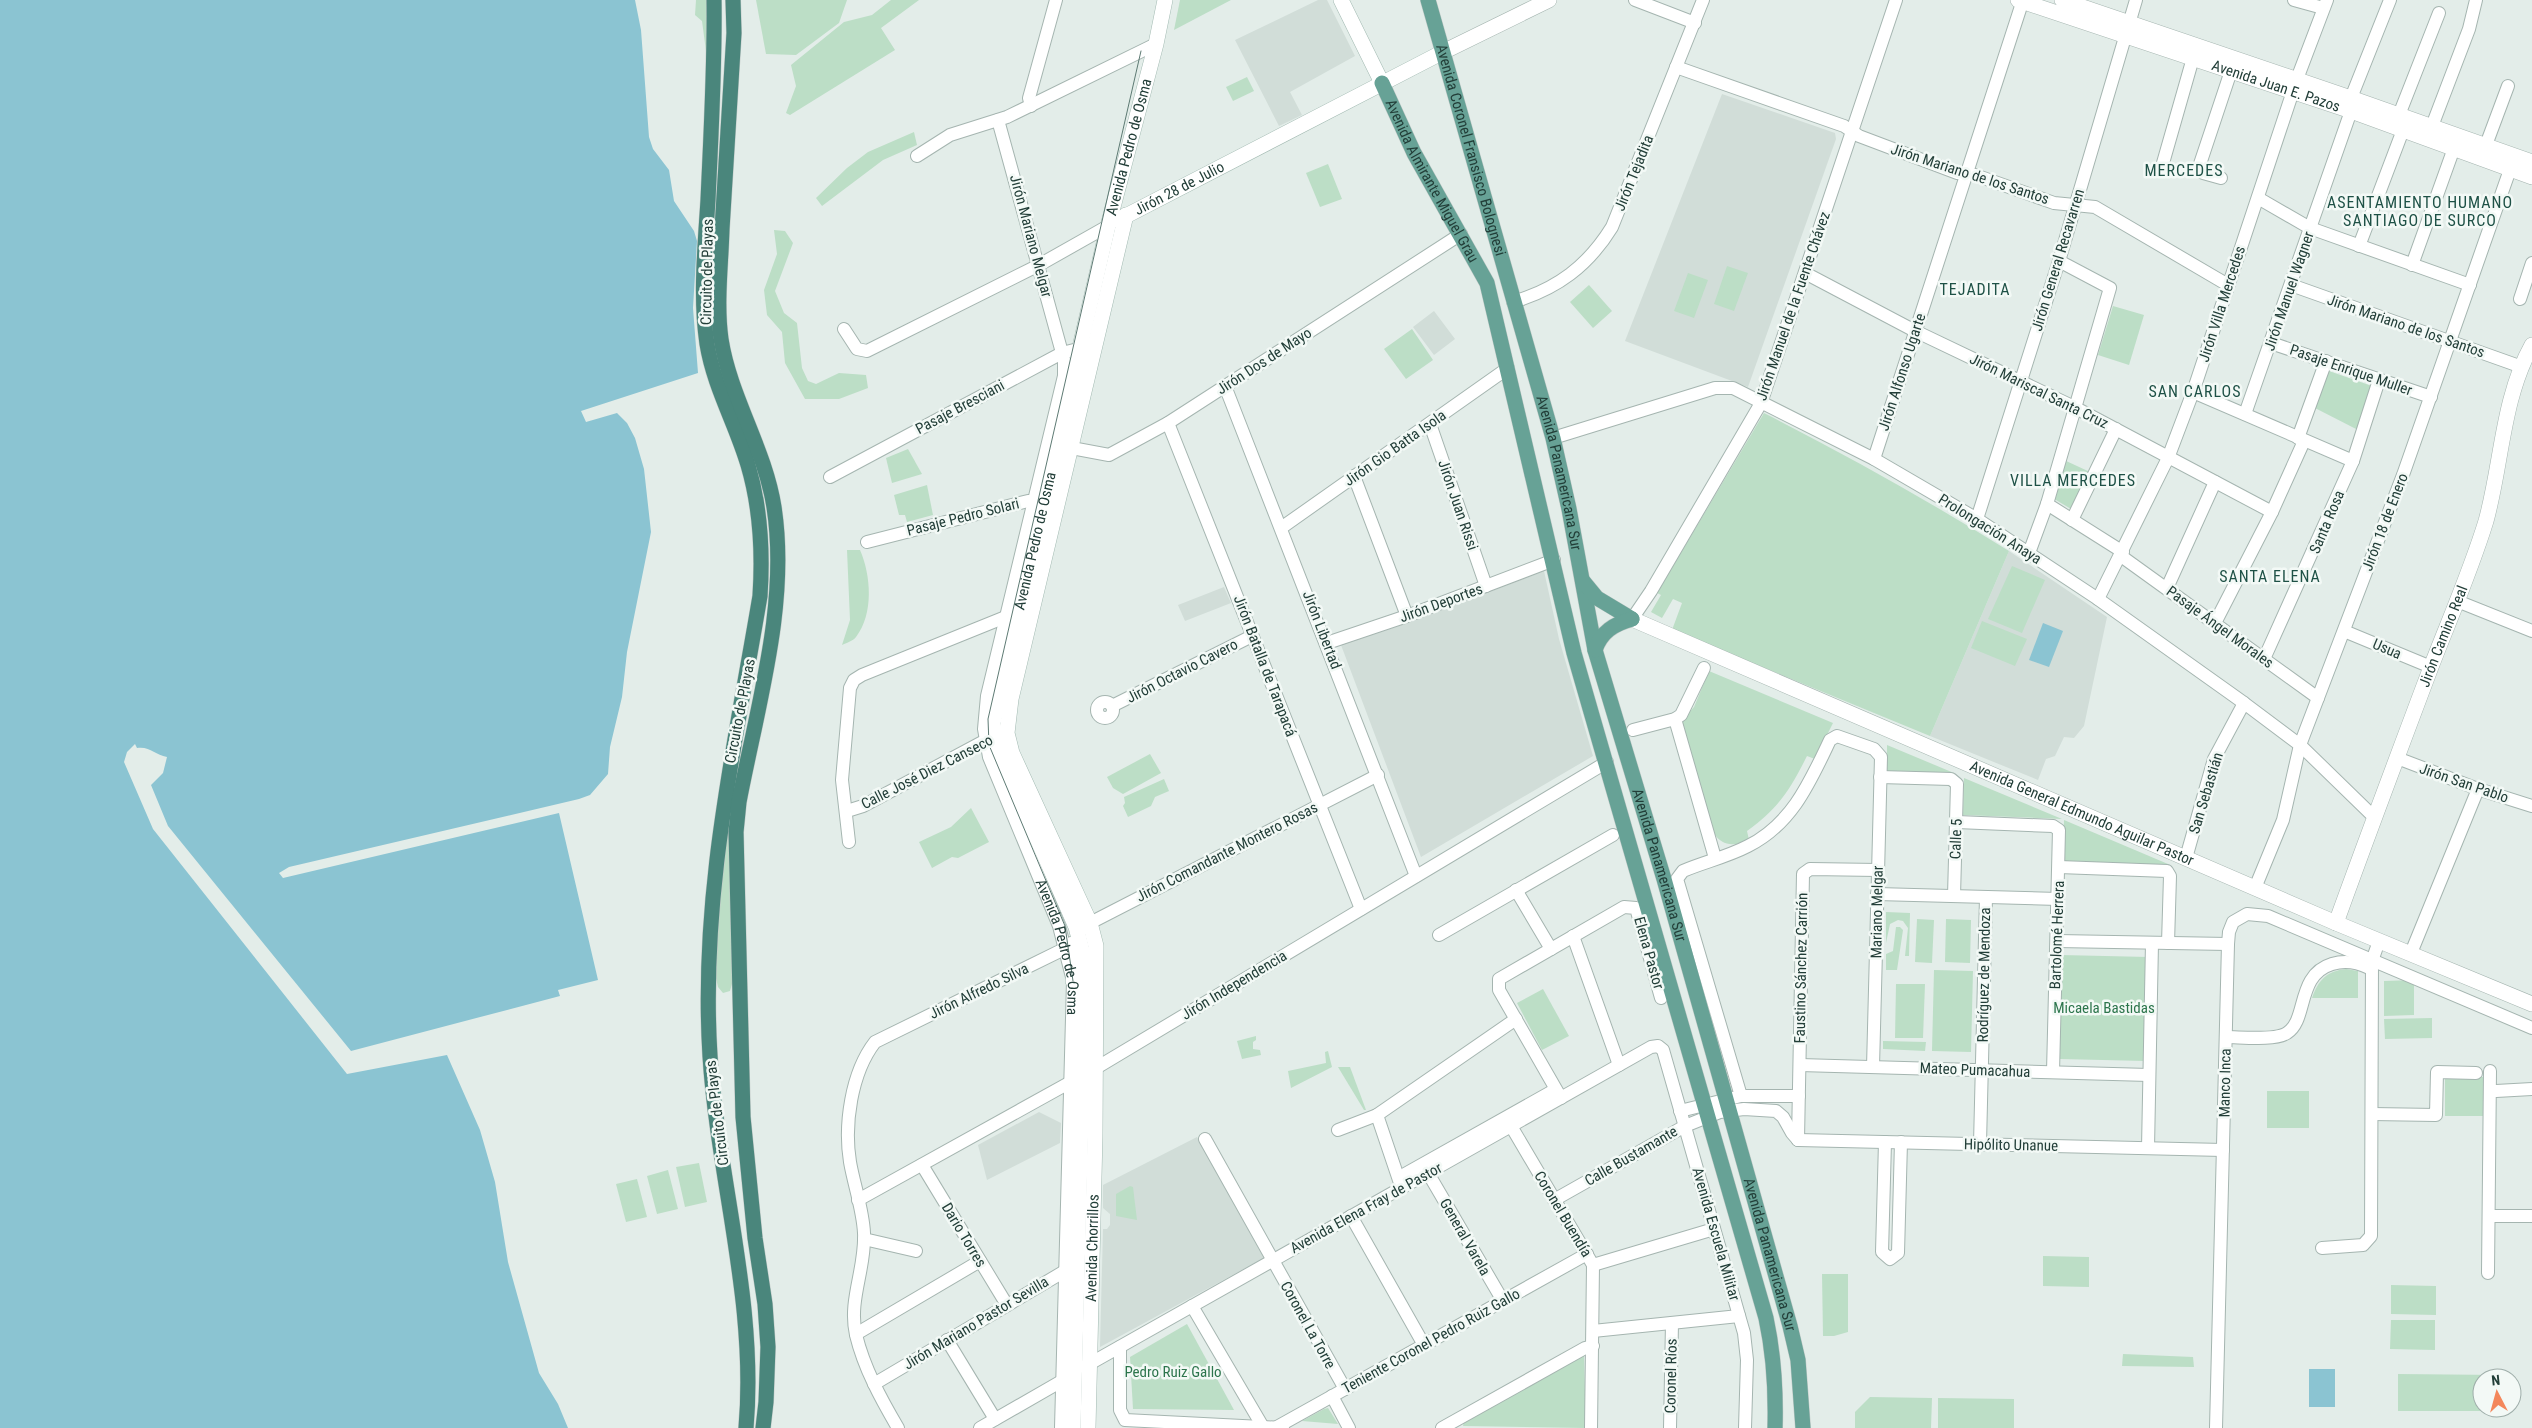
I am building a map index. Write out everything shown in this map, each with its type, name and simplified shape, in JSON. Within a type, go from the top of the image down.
[{"type":"highway","name":"Circuito de Playas","points":[[714,0],[715,53],[706,230],[705,322],[718,389],[748,464],[754,488],[760,516],[762,560],[759,605],[721,818],[712,899],[708,967],[713,1091],[741,1280],[749,1355],[746,1428]]},
{"type":"highway","name":"Circuito de Playas","points":[[733,0],[734,33],[719,282],[721,339],[729,373],[766,473],[774,506],[779,561],[777,601],[739,802],[736,832],[743,1117],[768,1348],[763,1428]]},
{"type":"main road","name":"Avenida Pedro de Osma","points":[[1083,1075],[1086,970],[1079,934],[995,737],[1011,699],[1018,618],[1039,501],[1057,445],[1108,226],[1156,44],[1165,0]]},
{"type":"main road","name":"Avenida Almirante Miguel Grau","points":[[1341,0],[1414,153],[1461,234],[1486,283],[1508,368]]},
{"type":"main road","name":"Avenida Coronel Fransisco Bolognesi","points":[[1428,0],[1513,302]]},
{"type":"main road","name":"Jirón 28 de Julio","points":[[1108,226],[1382,83],[1549,0]]},
{"type":"main road","name":"Avenida Juan E. Pazos","points":[[2062,0],[2194,58],[2230,71],[2295,86]]},
{"type":"main road","name":"Avenida Juan E. Pazos","points":[[2022,1],[2126,29],[2351,104],[2399,115],[2454,148],[2513,163],[2532,162]]},
{"type":"main road","name":"Avenida Juan E. Pazos","points":[[2351,104],[2402,130],[2430,133],[2486,145],[2532,177]]},
{"type":"main road","name":"Avenida Pedro de Osma","points":[[1018,618],[1058,506],[1126,215]]},
{"type":"main road","name":"Avenida Panamericana Sur","points":[[1513,302],[1553,438],[1582,579],[1591,599],[1595,650],[1732,1102],[1790,1326],[1798,1360],[1803,1428]]},
{"type":"main road","name":"Jirón Camino Real","points":[[2336,923],[2486,520],[2507,416],[2522,367],[2532,345]]},
{"type":"main road","name":"Avenida Panamericana Sur","points":[[1508,368],[1574,653],[1766,1318],[1772,1348],[1776,1390],[1775,1428]]},
{"type":"main road","points":[[1567,620],[1578,604],[1591,599],[1632,619]]},
{"type":"main road","points":[[1595,650],[1600,638],[1607,631],[1632,619]]},
{"type":"main road","name":"Avenida General Edmundo Aguilar Pastor","points":[[1632,619],[2336,923],[2532,1004]]},
{"type":"main road","name":"Avenida Pedro de Osma","points":[[995,737],[1012,753],[1090,923],[1096,957],[1083,1075]]},
{"type":"main road","points":[[1073,981],[1079,934]]},
{"type":"main road","name":"Avenida Chorrillos","points":[[1073,1428],[1068,1377],[1083,1297],[1086,1221],[1087,1167],[1083,1075]]},
{"type":"main road","name":"Avenida Chorrillos","points":[[1086,1221],[1078,1264],[1083,1297],[1088,1364],[1088,1428]]},
{"type":"street","points":[[1032,106],[1029,98],[1056,0]]},
{"type":"street","points":[[1635,0],[1695,23]]},
{"type":"street","name":"Jirón Tejadita","points":[[1513,302],[1532,296],[1558,283],[1582,267],[1599,249],[1612,227],[1704,0]]},
{"type":"street","name":"Jirón Manuel de la Fuente Chávez","points":[[1632,619],[1651,592],[1761,403],[1896,0]]},
{"type":"street","name":"Jirón General Recavarren","points":[[1977,518],[2059,261],[2136,0]]},
{"type":"street","points":[[2294,0],[2325,4]]},
{"type":"street","name":"Jirón Manuel Wagner","points":[[2245,414],[2291,286],[2351,104],[2390,0]]},
{"type":"street","points":[[2430,133],[2469,28],[2476,0]]},
{"type":"street","name":"Jirón Alfonso Ugarte","points":[[1874,459],[2022,1]]},
{"type":"street","name":"Jirón Villa Mercedes","points":[[2098,599],[2168,458],[2193,392],[2295,86],[2325,4]]},
{"type":"street","points":[[2399,115],[2439,13]]},
{"type":"street","points":[[917,156],[950,135],[998,120],[1032,106],[1156,44]]},
{"type":"street","points":[[2161,170],[2194,58]]},
{"type":"street","name":"Jirón Mariano de los Santos","points":[[1676,67],[1844,126],[1868,140],[1957,173],[1975,175],[2054,203],[2075,204],[2095,208],[2228,286]]},
{"type":"street","points":[[2221,178],[2203,173],[2199,167],[2230,71]]},
{"type":"street","points":[[2486,145],[2508,86]]},
{"type":"street","name":"Jirón Mariano Melgar","points":[[998,120],[1062,353]]},
{"type":"street","points":[[2359,246],[2402,130]]},
{"type":"street","points":[[2412,265],[2454,148]]},
{"type":"street","name":"Jirón 18 de Enero","points":[[2255,888],[2283,820],[2300,745],[2431,397],[2513,163]]},
{"type":"street","points":[[2258,198],[2310,228],[2470,284]]},
{"type":"street","name":"Jirón 28 de Julio","points":[[844,329],[857,349],[867,351],[1039,265],[1108,226]]},
{"type":"street","name":"Jirón Dos de Mayo","points":[[1057,445],[1109,455],[1168,423],[1461,234]]},
{"type":"street","points":[[2029,553],[2047,504],[2110,288],[2059,261]]},
{"type":"street","points":[[2520,299],[2532,263]]},
{"type":"street","name":"Jirón Mariscal Santa Cruz","points":[[1804,273],[2074,407],[2272,512]]},
{"type":"street","name":"Jirón Mariano de los Santos","points":[[2291,286],[2522,367]]},
{"type":"street","name":"Pasaje Enrique Muller","points":[[2271,342],[2431,397]]},
{"type":"street","name":"Pasaje Bresciani","points":[[830,477],[1062,353],[1079,351],[1094,355]]},
{"type":"street","name":"Avenida Pedro de Osma","points":[[1039,501],[1064,376],[1062,353]]},
{"type":"street","points":[[2215,623],[2272,512],[2301,440],[2326,361]]},
{"type":"street","name":"Jirón Gio Batta Isola","points":[[1281,528],[1508,368]]},
{"type":"street","name":"Santa Rosa","points":[[2264,659],[2353,461],[2379,380]]},
{"type":"street","name":"Jirón Libertad","points":[[1225,386],[1327,643],[1416,876]]},
{"type":"street","name":"Prolongación Anaya","points":[[1553,438],[1724,387],[1732,388],[1874,459],[1977,518],[2098,599],[2300,745],[2374,817]]},
{"type":"street","points":[[2193,392],[2353,461]]},
{"type":"street","name":"Jirón Batalla de Tarapacá","points":[[1168,423],[1361,909]]},
{"type":"street","name":"Jirón Juan Rissi","points":[[1430,424],[1486,586]]},
{"type":"street","points":[[2072,520],[2116,430]]},
{"type":"street","points":[[1354,476],[1407,616]]},
{"type":"street","points":[[2168,588],[2216,482]]},
{"type":"street","name":"Pasaje Pedro Solari","points":[[867,542],[1039,501],[1058,506]]},
{"type":"street","name":"Pasaje Ángel Morales","points":[[2047,504],[2122,554],[2318,698]]},
{"type":"street","name":"Jirón Deportes","points":[[1327,643],[1407,616],[1554,560]]},
{"type":"street","points":[[2457,601],[2532,631]]},
{"type":"street","name":"Avenida Pedro de Osma","points":[[1018,618],[987,696],[995,737],[989,758],[1059,926],[1073,981],[1083,1075]]},
{"type":"street","name":"Calle José Diez Canseco","points":[[849,842],[842,780],[850,688],[854,680],[862,675],[1018,618]]},
{"type":"street","name":"Usua","points":[[2344,631],[2431,668]]},
{"type":"street","name":"Jirón Octavio Cavero","points":[[1112,706],[1252,636]]},
{"type":"street","points":[[1633,730],[1675,719],[1686,708],[1704,668]]},
{"type":"street","name":"San Sebastián","points":[[2186,858],[2214,759],[2244,703]]},
{"type":"street","points":[[1675,719],[1714,858],[1683,871],[1677,879],[1732,1102]]},
{"type":"street","name":"Mariano Melgar","points":[[1714,858],[1749,846],[1784,820],[1799,800],[1834,736],[1840,736],[1874,749],[1881,757],[1873,1067]]},
{"type":"street","name":"Calle José Diez Canseco","points":[[847,811],[863,806],[995,737]]},
{"type":"street","name":"Jirón San Pablo","points":[[2397,758],[2478,789],[2532,806]]},
{"type":"street","name":"Jirón Independencia","points":[[858,1200],[1083,1075],[1607,762]]},
{"type":"street","name":"Jirón Comandante Montero Rosas","points":[[1079,934],[1090,923],[1378,774]]},
{"type":"street","name":"Calle 5","points":[[1880,777],[1951,779],[1956,782],[1958,788],[1954,896]]},
{"type":"street","points":[[2410,953],[2478,789]]},
{"type":"street","name":"Bartolomé Herrera","points":[[1957,822],[2053,826],[2057,828],[2059,868],[2053,1072]]},
{"type":"street","points":[[1439,936],[1613,835]]},
{"type":"street","points":[[2059,868],[2168,872],[2168,943]]},
{"type":"street","name":"Faustino Sánchez Carrión","points":[[1798,1140],[1803,874],[1810,869],[1878,870]]},
{"type":"street","points":[[1516,890],[1551,949]]},
{"type":"street","points":[[1877,894],[2058,899]]},
{"type":"street","name":"Rodríguez de Mendoza","points":[[1980,1144],[1986,897]]},
{"type":"street","name":"Elena Pastor","points":[[1573,936],[1624,907],[1636,908],[1661,998]]},
{"type":"street","name":"Manco Inca","points":[[2216,1428],[2228,944],[2230,927],[2237,919],[2247,914],[2262,915],[2372,965]]},
{"type":"street","name":"Jirón Alfredo Silva","points":[[858,1200],[850,1160],[849,1119],[862,1064],[875,1042],[1065,947],[1079,934]]},
{"type":"street","points":[[1405,1174],[1556,1095],[1499,990],[1498,982],[1502,977],[1573,936],[1619,1065]]},
{"type":"street","points":[[2057,941],[2228,944]]},
{"type":"street","points":[[2322,1248],[2362,1245],[2370,1240],[2372,965],[2379,941]]},
{"type":"street","points":[[2148,1148],[2152,943]]},
{"type":"street","points":[[2226,1037],[2274,1037],[2284,1035],[2294,1026],[2310,981],[2317,971],[2328,965],[2341,962],[2372,965],[2532,1028]]},
{"type":"street","points":[[1338,1130],[1377,1115],[1516,1019]]},
{"type":"street","name":"Avenida Elena Fray de Pastor","points":[[982,1427],[1088,1364],[1511,1126],[1556,1095],[1619,1065],[1651,1047],[1658,1046]]},
{"type":"street","name":"Avenida Escuela Militar","points":[[1658,1046],[1663,1050],[1739,1316],[1746,1350],[1745,1428]]},
{"type":"street","name":"Mateo Pumacahua","points":[[1800,1065],[2150,1075]]},
{"type":"street","points":[[2488,1272],[2490,1071]]},
{"type":"street","points":[[2372,1114],[2436,1115],[2437,1072],[2476,1073]]},
{"type":"street","name":"Avenida Chorrillos","points":[[1061,1428],[1068,1377],[1064,1271],[1083,1075]]},
{"type":"street","points":[[2496,1091],[2532,1089]]},
{"type":"street","points":[[1707,1110],[1732,1102],[1799,1096]]},
{"type":"street","points":[[1732,1102],[1776,1111],[1783,1117],[1798,1140]]},
{"type":"street","name":"Calle Bustamante","points":[[1680,1111],[1707,1110]]},
{"type":"street","name":"Calle Bustamante","points":[[1554,1200],[1685,1126],[1707,1110]]},
{"type":"street","points":[[1377,1115],[1402,1188]]},
{"type":"street","name":"Coronel Buendía","points":[[1511,1126],[1590,1260],[1593,1332],[1591,1428]]},
{"type":"street","name":"Coronel La Torre","points":[[1205,1139],[1344,1389]]},
{"type":"street","name":"Hipólito Unanue","points":[[1798,1140],[2223,1150]]},
{"type":"street","points":[[1885,1142],[1882,1252],[1890,1259],[1898,1253],[1901,1142]]},
{"type":"street","name":"Dario Torres","points":[[922,1164],[1007,1305]]},
{"type":"street","name":"General Varela","points":[[1428,1173],[1503,1301]]},
{"type":"street","points":[[858,1200],[864,1239],[855,1300],[856,1334],[874,1384],[898,1428]]},
{"type":"street","points":[[1883,1204],[1899,1204]]},
{"type":"street","points":[[1351,1216],[1424,1345]]},
{"type":"street","points":[[2489,1216],[2532,1216]]},
{"type":"street","name":"Teniente Coronel Pedro Ruiz Gallo","points":[[1269,1427],[1332,1396],[1503,1301],[1590,1260],[1714,1229]]},
{"type":"street","points":[[864,1239],[916,1251]]},
{"type":"street","points":[[856,1334],[980,1261]]},
{"type":"street","name":"Jirón Mariano Pastor Sevilla","points":[[874,1384],[1078,1264]]},
{"type":"street","points":[[1192,1306],[1269,1427]]},
{"type":"street","points":[[1593,1332],[1739,1316]]},
{"type":"street","name":"Coronel Ríos","points":[[1670,1428],[1672,1323]]},
{"type":"street","points":[[947,1340],[995,1419]]},
{"type":"street","points":[[1451,1426],[1585,1348],[1593,1346]]},
{"type":"street","points":[[1120,1347],[1120,1410],[1125,1420],[1283,1428]]},
{"type":"street","points":[[1332,1396],[1350,1428]]},
{"type":"shaded area","points":[[1318,0],[1327,0],[1355,56],[1290,92],[1302,115],[1279,126],[1235,40]]},
{"type":"shaded area","points":[[1722,94],[1835,133],[1836,139],[1748,387],[1625,341]]},
{"type":"shaded area","points":[[1434,311],[1455,339],[1434,355],[1413,327]]},
{"type":"shaded area","points":[[2009,551],[2107,617],[2084,726],[2074,738],[2064,737],[2055,756],[2046,759],[2038,780],[1930,736]]},
{"type":"shaded area","points":[[1544,571],[1559,639],[1593,756],[1421,857],[1341,645],[1411,622]]},
{"type":"shaded area","points":[[1224,587],[1231,603],[1185,621],[1178,605]]},
{"type":"shaded area","points":[[1039,1112],[1061,1123],[1060,1143],[987,1180],[978,1145]]},
{"type":"shaded area","points":[[1197,1137],[1264,1258],[1100,1347],[1103,1229],[1107,1229],[1110,1225],[1110,1214],[1103,1208],[1103,1185]]},
{"type":"green space","points":[[696,0],[707,0],[708,66],[702,21],[695,15]]},
{"type":"green space","points":[[756,0],[847,0],[839,23],[796,55],[766,54]]},
{"type":"green space","points":[[891,0],[919,0],[881,28],[895,50],[790,115],[786,113],[796,86],[791,65],[844,22],[872,15]]},
{"type":"green space","points":[[1180,0],[1231,0],[1174,30]]},
{"type":"green space","points":[[1247,77],[1254,91],[1233,101],[1226,87]]},
{"type":"green space","points":[[914,132],[917,145],[883,160],[822,206],[816,198],[847,168],[868,152]]},
{"type":"green space","points":[[1328,164],[1342,199],[1320,207],[1306,173]]},
{"type":"green space","points":[[774,230],[785,231],[793,243],[775,291],[784,313],[797,323],[802,368],[808,381],[816,384],[839,373],[866,375],[868,388],[839,399],[805,399],[785,363],[782,332],[767,315],[764,290],[777,254]]},
{"type":"green space","points":[[1727,266],[1748,273],[1734,311],[1714,304]]},
{"type":"green space","points":[[1688,273],[1708,280],[1694,318],[1674,311]]},
{"type":"green space","points":[[1589,285],[1612,311],[1593,328],[1570,302]]},
{"type":"green space","points":[[2113,306],[2144,315],[2129,365],[2098,355]]},
{"type":"green space","points":[[1412,329],[1433,360],[1406,379],[1384,349]]},
{"type":"green space","points":[[2329,371],[2372,386],[2358,430],[2315,408]]},
{"type":"green space","points":[[1764,413],[1888,479],[2009,551],[1930,736],[1672,630],[1682,603],[1673,599],[1662,618],[1651,612],[1661,595],[1657,593]]},
{"type":"green space","points":[[908,449],[922,474],[892,483],[886,458]]},
{"type":"green space","points":[[2064,460],[2090,472],[2071,509],[2051,497]]},
{"type":"green space","points":[[927,485],[933,515],[907,522],[905,515],[899,515],[894,495]]},
{"type":"green space","points":[[847,550],[860,550],[867,571],[869,594],[866,617],[862,628],[855,638],[842,645],[850,620]]},
{"type":"green space","points":[[2012,566],[2045,580],[2022,633],[1988,619]]},
{"type":"green space","points":[[1982,621],[2027,639],[2015,666],[1971,648]]},
{"type":"green space","points":[[1709,671],[1833,723],[1815,759],[1807,756],[1795,779],[1775,807],[1747,831],[1749,840],[1734,844],[1721,841],[1714,833],[1681,721],[1694,707]]},
{"type":"green space","points":[[1887,745],[1954,773],[1887,771]]},
{"type":"green space","points":[[1150,754],[1161,773],[1123,794],[1113,788],[1107,777]]},
{"type":"green space","points":[[1964,778],[2062,819],[1963,815]]},
{"type":"green space","points":[[1164,779],[1169,791],[1155,797],[1151,806],[1128,817],[1123,806],[1125,803],[1124,797]]},
{"type":"green space","points":[[971,808],[989,842],[958,858],[952,857],[932,868],[919,842],[951,827]]},
{"type":"green space","points":[[724,813],[730,815],[733,980],[730,991],[723,993],[718,987],[715,974]]},
{"type":"green space","points":[[2064,820],[2168,864],[2063,864]]},
{"type":"green space","points":[[1886,912],[1910,913],[1909,956],[1905,956],[1908,928],[1903,921],[1898,920],[1890,924],[1886,943]]},
{"type":"green space","points":[[1917,919],[1934,920],[1932,963],[1915,962]]},
{"type":"green space","points":[[1946,919],[1971,920],[1970,963],[1945,962]]},
{"type":"green space","points":[[1896,927],[1900,927],[1903,930],[1897,970],[1886,970],[1886,954],[1893,951]]},
{"type":"green space","name":"Micaela Bastidas","points":[[2061,955],[2149,957],[2146,1061],[2059,1059]]},
{"type":"green space","points":[[2346,969],[2358,971],[2358,998],[2312,998],[2317,986],[2324,977]]},
{"type":"green space","points":[[1934,970],[1973,971],[1971,1052],[1932,1051]]},
{"type":"green space","points":[[2414,980],[2414,1015],[2384,1016],[2384,981]]},
{"type":"green space","points":[[1896,984],[1925,984],[1923,1038],[1895,1038]]},
{"type":"green space","points":[[1543,989],[1569,1036],[1542,1050],[1517,1003]]},
{"type":"green space","points":[[2432,1018],[2432,1038],[2385,1039],[2384,1019]]},
{"type":"green space","points":[[1256,1036],[1256,1040],[1253,1042],[1253,1049],[1260,1050],[1261,1055],[1242,1059],[1237,1041]]},
{"type":"green space","points":[[1883,1041],[1926,1042],[1925,1051],[1883,1049]]},
{"type":"green space","points":[[1328,1051],[1332,1067],[1291,1088],[1288,1071],[1326,1063],[1325,1052]]},
{"type":"green space","points":[[1338,1067],[1350,1067],[1366,1110],[1364,1110]]},
{"type":"green space","points":[[2445,1077],[2487,1077],[2486,1116],[2445,1116]]},
{"type":"green space","points":[[2267,1091],[2309,1091],[2309,1128],[2267,1128]]},
{"type":"green space","points":[[699,1163],[707,1202],[685,1207],[676,1167]]},
{"type":"green space","points":[[668,1170],[678,1209],[657,1214],[647,1176]]},
{"type":"green space","points":[[637,1179],[647,1217],[626,1222],[616,1184]]},
{"type":"green space","points":[[1130,1186],[1133,1187],[1137,1220],[1116,1216],[1116,1194]]},
{"type":"green space","points":[[2043,1256],[2089,1257],[2089,1287],[2043,1286]]},
{"type":"green space","points":[[1822,1274],[1848,1274],[1848,1332],[1834,1336],[1823,1336]]},
{"type":"green space","points":[[2391,1285],[2436,1286],[2436,1315],[2391,1314]]},
{"type":"green space","points":[[2391,1320],[2435,1320],[2435,1350],[2390,1349]]},
{"type":"green space","name":"Pedro Ruiz Gallo","points":[[1187,1324],[1234,1410],[1133,1409],[1130,1357]]},
{"type":"green space","points":[[2123,1354],[2193,1357],[2194,1367],[2122,1366]]},
{"type":"green space","points":[[1584,1355],[1586,1428],[1463,1426],[1464,1421]]},
{"type":"green space","points":[[2398,1374],[2472,1375],[2472,1411],[2398,1411]]},
{"type":"green space","points":[[1870,1397],[1932,1398],[1931,1428],[1855,1428],[1855,1412]]},
{"type":"green space","points":[[1938,1398],[2014,1399],[2014,1428],[1938,1428]]},
{"type":"green space","points":[[1328,1408],[1338,1424],[1302,1421],[1324,1409]]},
{"type":"water","points":[[0,0],[635,0],[641,30],[649,137],[653,149],[669,170],[674,201],[694,231],[697,241],[693,308],[698,373],[581,411],[586,422],[617,413],[627,423],[635,438],[644,469],[651,532],[627,652],[622,697],[610,747],[608,774],[590,795],[579,799],[289,867],[279,873],[283,878],[559,813],[598,980],[558,990],[560,996],[351,1051],[168,826],[151,785],[163,773],[167,757],[149,749],[137,748],[135,744],[127,752],[124,762],[153,829],[347,1074],[447,1055],[480,1130],[495,1182],[508,1262],[539,1373],[558,1404],[568,1428],[0,1428]]},
{"type":"water","points":[[2043,623],[2063,631],[2049,667],[2029,660]]},
{"type":"water","points":[[2309,1369],[2335,1369],[2335,1407],[2309,1407]]},
{"type":"tram line","points":[[1073,981],[1065,926],[989,745],[988,719],[1141,51]]},
{"type":"district","name":"MERCEDES","points":[[2184,170]]},
{"type":"district","name":"ASENTAMIENTO HUMANO SANTIAGO DE SURCO","points":[[2420,211]]},
{"type":"district","name":"TEJADITA","points":[[1975,289]]},
{"type":"district","name":"SAN CARLOS","points":[[2195,391]]},
{"type":"district","name":"VILLA MERCEDES","points":[[2073,480]]},
{"type":"district","name":"SANTA ELENA","points":[[2270,576]]}]
